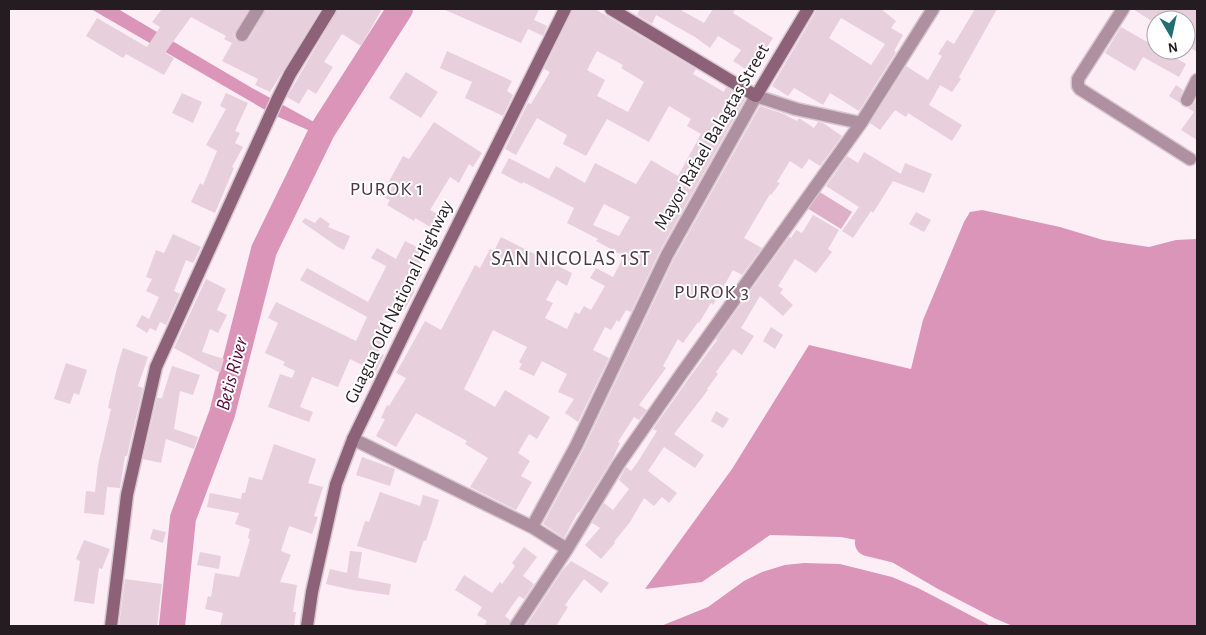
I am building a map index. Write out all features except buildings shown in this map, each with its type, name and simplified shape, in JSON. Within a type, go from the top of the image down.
[{"type":"street","points":[[242,35],[258,9]]},
{"type":"street","points":[[111,626],[127,495],[156,367],[269,116],[290,74],[330,9]]},
{"type":"street","name":"Guagua Old National Highway","points":[[307,626],[312,592],[336,484],[353,439],[566,9]]},
{"type":"street","points":[[611,9],[756,96],[796,109],[861,123]]},
{"type":"street","name":"Mayor Rafael Balagtas Street","points":[[532,528],[576,446],[667,255],[756,96],[808,9]]},
{"type":"street","points":[[516,626],[567,549],[618,465],[861,123],[934,9]]},
{"type":"street","points":[[1123,9],[1083,71],[1078,80],[1078,86],[1190,159]]},
{"type":"street","points":[[1187,100],[1197,80]]},
{"type":"street","points":[[353,439],[532,528],[567,549]]},
{"type":"shaded area","points":[[91,9],[118,9],[252,88],[314,122],[318,128],[308,130],[274,115]]},
{"type":"shaded area","points":[[818,191],[852,212],[841,229],[807,208]]},
{"type":"shaded area","points":[[982,210],[1060,227],[1103,240],[1149,247],[1176,240],[1197,239],[1197,626],[1055,626],[947,577],[898,548],[841,537],[770,535],[702,582],[645,589],[732,469],[809,345],[911,369],[923,320],[964,222],[970,212]]},
{"type":"shaded area","points":[[804,563],[840,564],[892,577],[918,588],[991,626],[661,626],[708,607],[744,581],[762,572],[785,565]]},
{"type":"waterway","name":"Betis River","points":[[172,626],[183,518],[222,414],[264,250],[322,131],[400,9]]},
{"type":"waterway","points":[[868,543],[897,550],[999,606],[1046,626]]},
{"type":"district","name":"PUROK 1","points":[[387,189]]},
{"type":"district","name":"SAN NICOLAS 1ST","points":[[571,258]]},
{"type":"district","name":"PUROK 3","points":[[712,292]]}]
